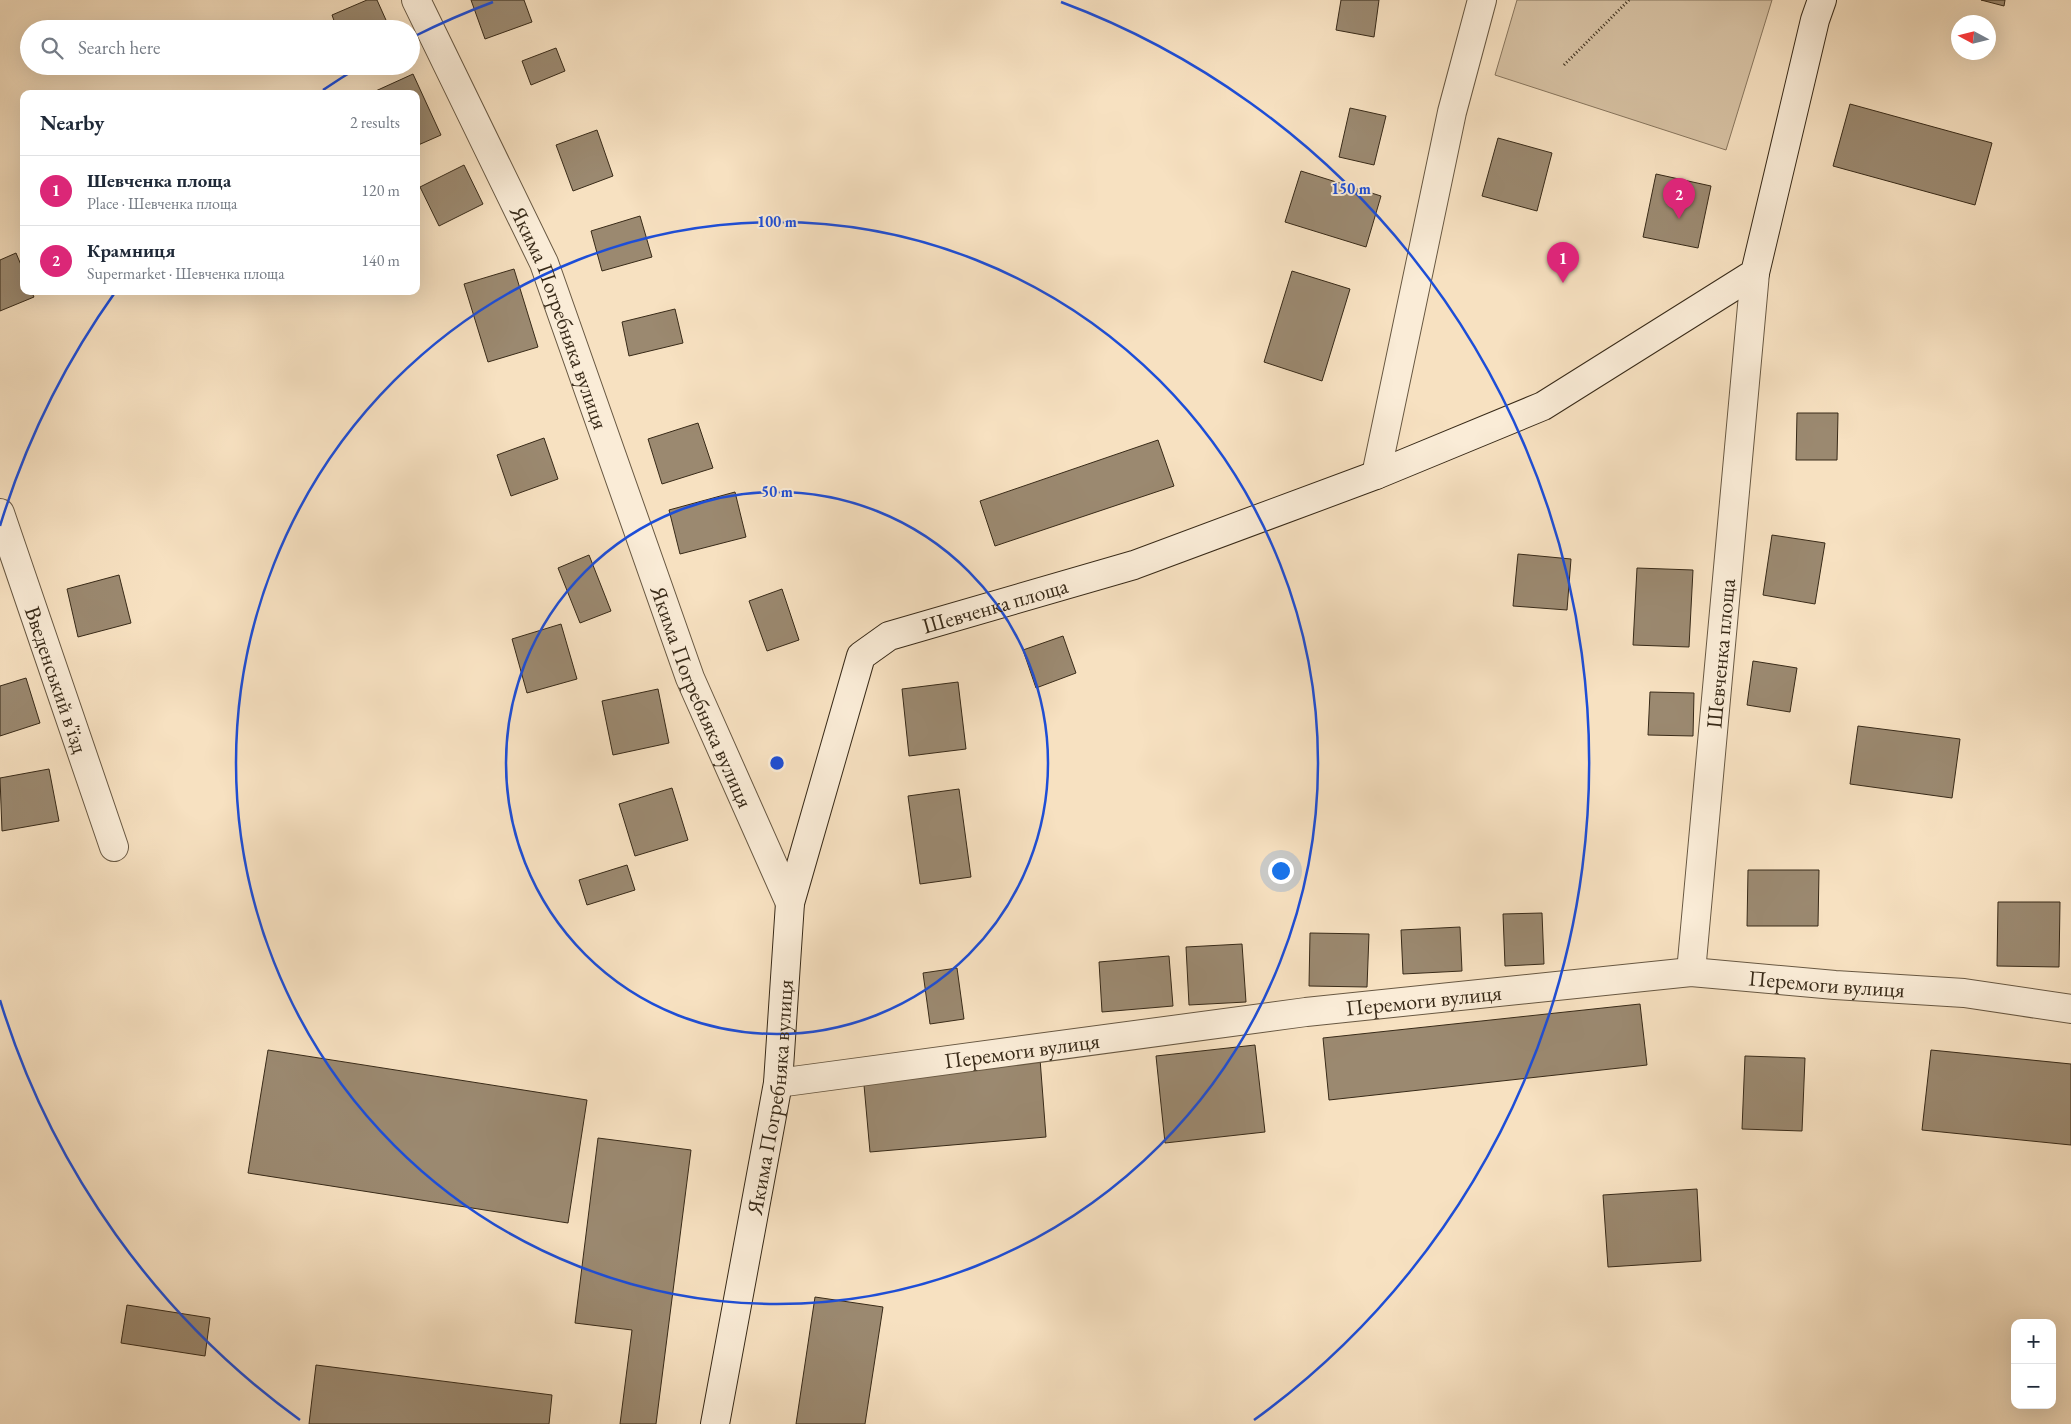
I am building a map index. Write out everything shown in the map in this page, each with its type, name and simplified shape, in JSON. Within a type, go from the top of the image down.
[{"type":"street","name":"Якима Погребняка вулиця","points":[[416,0],[544,264],[690,678],[790,904],[778,1083],[715,1424]]},
{"type":"street","points":[[1376,476],[1452,112],[1482,0]]},
{"type":"street","name":"Шевченка площа","points":[[1691,972],[1755,273],[1815,20],[1822,0]]},
{"type":"street","name":"Шевченка площа","points":[[790,904],[862,656],[889,636],[1134,565],[1376,476],[1543,406],[1755,273]]},
{"type":"street","name":"Введенський в'їзд","points":[[0,513],[114,847]]},
{"type":"street","name":"Перемоги вулиця","points":[[778,1083],[1306,1012],[1691,972],[1835,985],[1964,993],[2071,1009]]},
{"type":"path","points":[[1564,65],[1629,0]]},
{"type":"shaded area","points":[[1517,0],[1772,0],[1726,150],[1495,75]]},
{"type":"building","points":[[367,0],[377,0],[386,20],[334,20],[332,15]]},
{"type":"building","points":[[471,0],[524,0],[532,22],[485,39]]},
{"type":"building","points":[[1341,0],[1379,0],[1374,37],[1336,30]]},
{"type":"building","points":[[1981,0],[2005,0],[2004,6]]},
{"type":"building","points":[[556,48],[565,71],[531,85],[522,61]]},
{"type":"building","points":[[413,75],[441,135],[420,144],[420,90],[378,90]]},
{"type":"building","points":[[1850,104],[1992,143],[1975,205],[1833,166]]},
{"type":"building","points":[[1350,108],[1386,116],[1374,165],[1339,157]]},
{"type":"building","points":[[597,130],[613,176],[573,191],[556,145]]},
{"type":"building","points":[[1498,138],[1552,153],[1537,211],[1482,196]]},
{"type":"building","points":[[464,165],[483,204],[439,226],[420,187]]},
{"type":"building","points":[[1301,171],[1381,196],[1366,247],[1285,222]]},
{"type":"building","points":[[1656,174],[1711,186],[1698,248],[1643,237]]},
{"type":"building","points":[[640,216],[652,257],[602,271],[591,231]]},
{"type":"building","points":[[16,253],[20,262],[20,295],[33,295],[34,297],[0,311],[0,260]]},
{"type":"building","points":[[514,269],[538,347],[488,362],[464,284]]},
{"type":"building","points":[[1292,271],[1350,289],[1322,381],[1264,362]]},
{"type":"building","points":[[675,309],[683,343],[629,356],[622,322]]},
{"type":"building","points":[[1797,413],[1838,413],[1837,460],[1796,460]]},
{"type":"building","points":[[698,423],[713,468],[662,484],[648,439]]},
{"type":"building","points":[[544,438],[558,479],[511,496],[497,455]]},
{"type":"building","points":[[1158,440],[1174,486],[995,546],[980,501]]},
{"type":"building","points":[[735,492],[746,537],[680,554],[669,510]]},
{"type":"building","points":[[1772,535],[1825,543],[1815,604],[1763,595]]},
{"type":"building","points":[[1518,554],[1571,559],[1567,610],[1513,606]]},
{"type":"building","points":[[589,555],[611,611],[580,623],[558,568]]},
{"type":"building","points":[[1637,568],[1693,570],[1689,647],[1633,645]]},
{"type":"building","points":[[119,575],[131,623],[78,637],[67,589]]},
{"type":"building","points":[[782,589],[799,640],[767,651],[749,601]]},
{"type":"building","points":[[561,624],[577,679],[527,693],[512,639]]},
{"type":"building","points":[[1063,636],[1076,673],[1036,688],[1023,650]]},
{"type":"building","points":[[1753,661],[1797,668],[1790,712],[1747,705]]},
{"type":"building","points":[[26,678],[40,723],[0,736],[0,686]]},
{"type":"building","points":[[958,682],[966,749],[909,756],[902,689]]},
{"type":"building","points":[[658,689],[669,743],[613,755],[602,701]]},
{"type":"building","points":[[1650,692],[1694,693],[1693,736],[1648,735]]},
{"type":"building","points":[[1858,726],[1960,739],[1952,798],[1850,784]]},
{"type":"building","points":[[49,769],[59,821],[2,831],[0,778]]},
{"type":"building","points":[[672,788],[688,840],[635,856],[619,804]]},
{"type":"building","points":[[959,789],[971,877],[920,884],[908,796]]},
{"type":"building","points":[[627,865],[635,890],[587,905],[579,880]]},
{"type":"building","points":[[1748,870],[1819,870],[1818,926],[1747,926]]},
{"type":"building","points":[[1998,902],[2060,902],[2059,967],[1997,966]]},
{"type":"building","points":[[1542,913],[1544,964],[1505,966],[1503,914]]},
{"type":"building","points":[[1460,927],[1462,971],[1403,974],[1401,930]]},
{"type":"building","points":[[1310,933],[1369,934],[1367,987],[1309,986]]},
{"type":"building","points":[[1242,944],[1246,1002],[1189,1005],[1186,947]]},
{"type":"building","points":[[1169,956],[1173,1006],[1102,1012],[1099,962]]},
{"type":"building","points":[[957,968],[964,1019],[930,1024],[923,973]]},
{"type":"building","points":[[1640,1004],[1647,1065],[1329,1100],[1323,1038]]},
{"type":"building","points":[[1255,1045],[1265,1132],[1165,1143],[1156,1056]]},
{"type":"building","points":[[268,1050],[587,1100],[568,1223],[248,1173]]},
{"type":"building","points":[[1931,1050],[2071,1064],[2071,1145],[1922,1130]]},
{"type":"building","points":[[1745,1056],[1805,1058],[1802,1131],[1742,1129]]},
{"type":"building","points":[[1040,1059],[1046,1137],[870,1152],[863,1074]]},
{"type":"building","points":[[598,1138],[691,1150],[656,1424],[620,1424],[632,1330],[575,1323]]},
{"type":"building","points":[[1697,1189],[1701,1261],[1608,1267],[1603,1195]]},
{"type":"building","points":[[815,1297],[883,1307],[865,1424],[796,1424]]},
{"type":"building","points":[[127,1305],[210,1318],[205,1356],[121,1343]]},
{"type":"building","points":[[316,1365],[552,1395],[549,1424],[309,1424]]},
{"type":"place","name":"Крамниця","points":[[1679,219]]},
{"type":"place","name":"Шевченка площа","points":[[1563,283]]}]
